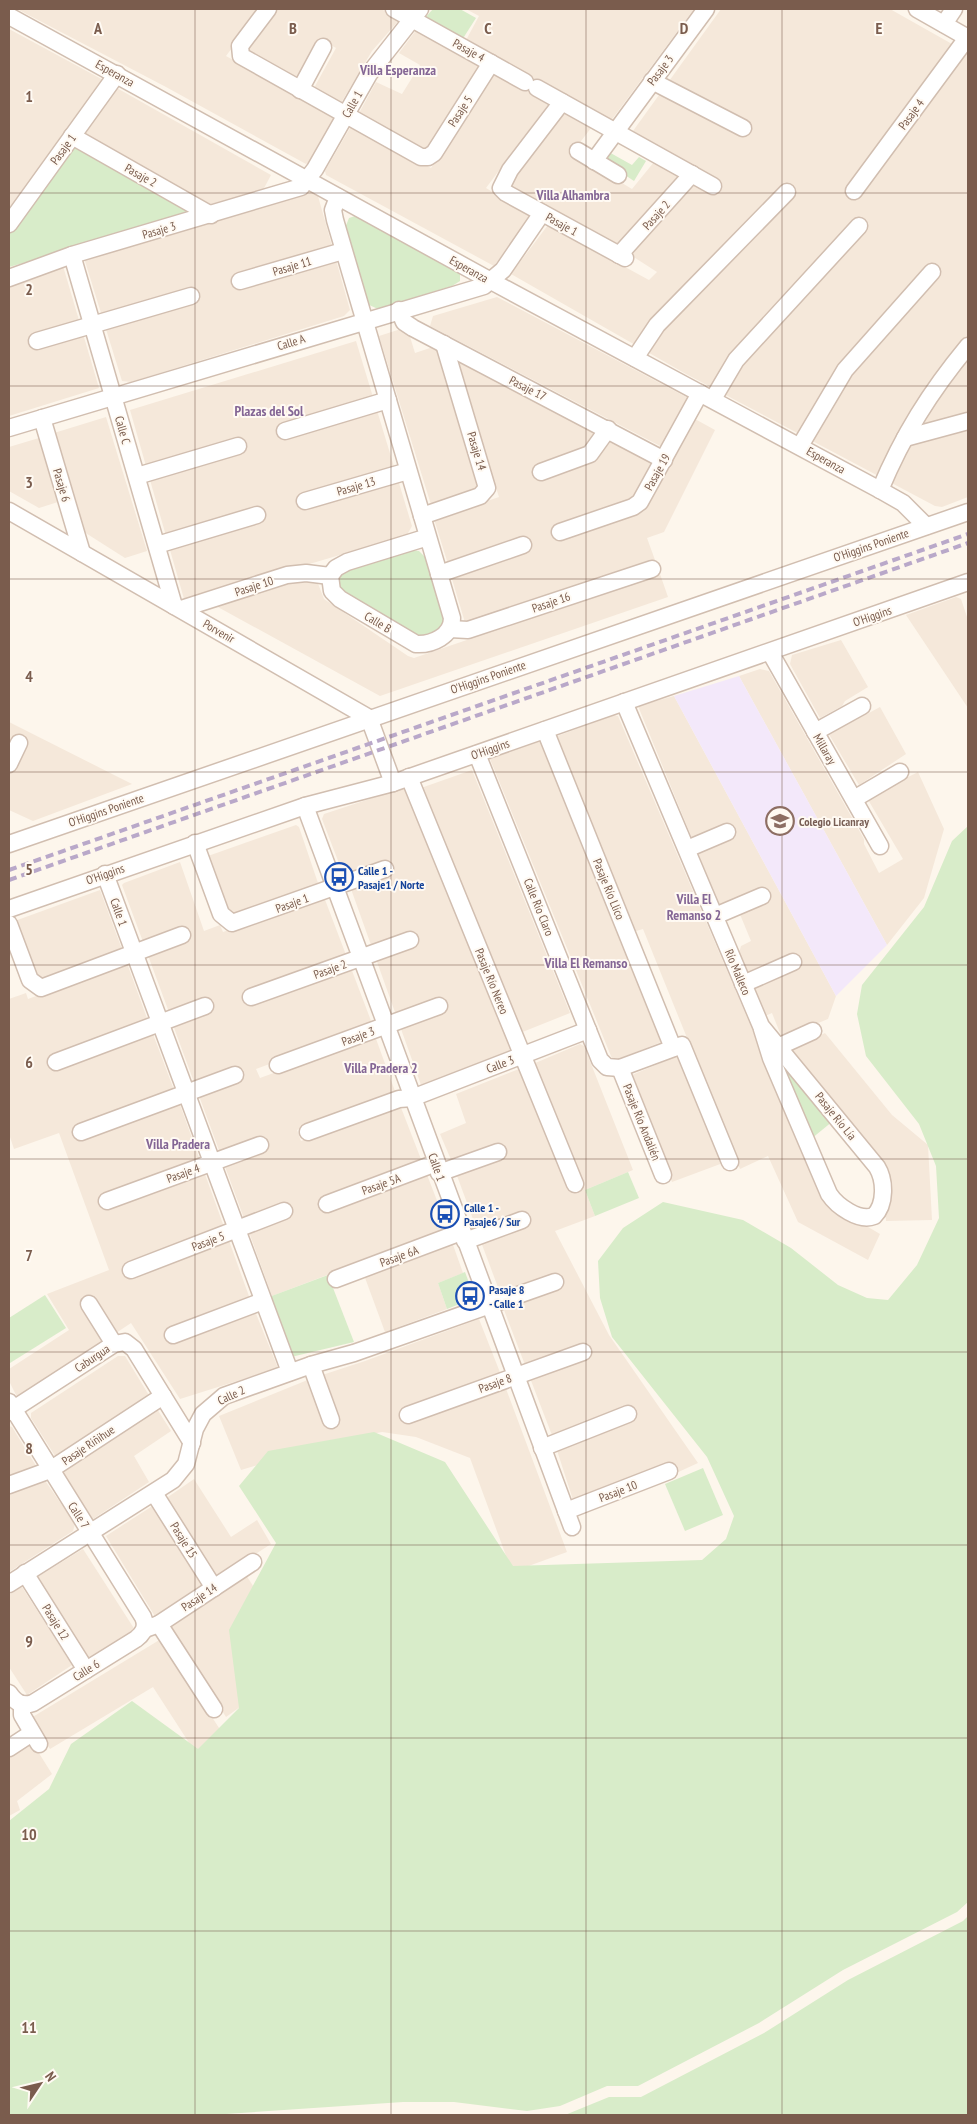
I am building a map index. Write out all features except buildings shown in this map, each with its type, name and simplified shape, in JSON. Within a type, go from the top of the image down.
[{"type":"street","points":[[268,9],[240,46],[239,52],[244,59],[345,116]]},
{"type":"street","points":[[394,9],[416,14]]},
{"type":"street","name":"Pasaje 3","points":[[615,131],[706,9]]},
{"type":"street","points":[[917,9],[968,38]]},
{"type":"street","points":[[944,24],[954,9]]},
{"type":"street","name":"Pasaje 4","points":[[416,14],[491,63],[562,102]]},
{"type":"street","name":"Calle 1","points":[[308,180],[373,69],[416,14]]},
{"type":"street","name":"Esperanza","points":[[9,16],[492,281],[880,490],[903,503],[926,526]]},
{"type":"street","name":"Pasaje 4","points":[[854,191],[968,38]]},
{"type":"street","points":[[300,90],[323,47]]},
{"type":"street","name":"Pasaje 5","points":[[345,116],[421,157],[428,157],[434,153],[491,63]]},
{"type":"street","name":"Pasaje 1","points":[[9,224],[117,74]]},
{"type":"street","points":[[652,81],[743,128]]},
{"type":"street","points":[[562,102],[714,186]]},
{"type":"street","name":"Pasaje 1","points":[[562,102],[510,170],[502,188],[506,193],[622,257]]},
{"type":"street","points":[[594,161],[615,131]]},
{"type":"street","name":"Pasaje 2","points":[[72,136],[211,214]]},
{"type":"street","points":[[578,151],[618,175]]},
{"type":"street","name":"Pasaje 2","points":[[622,257],[692,174]]},
{"type":"street","name":"Pasaje 3","points":[[9,278],[72,255],[291,192],[301,187],[308,180]]},
{"type":"street","points":[[636,358],[657,325],[787,192]]},
{"type":"street","points":[[338,197],[332,210],[452,618],[450,629]]},
{"type":"street","name":"Calle A","points":[[9,428],[364,320],[480,288],[492,281],[503,270],[542,213]]},
{"type":"street","name":"Pasaje 19","points":[[560,532],[638,504],[643,499],[664,460],[706,396],[736,360],[860,226]]},
{"type":"street","name":"Pasaje 11","points":[[240,282],[343,251]]},
{"type":"street","name":"Calle C","points":[[72,255],[156,545],[177,607]]},
{"type":"street","points":[[800,446],[832,388],[845,370],[932,272]]},
{"type":"street","points":[[37,341],[191,296]]},
{"type":"street","name":"Pasaje 17","points":[[399,310],[404,322],[664,460]]},
{"type":"street","name":"Pasaje 14","points":[[422,516],[480,496],[487,488],[444,344]]},
{"type":"street","points":[[880,490],[905,438],[934,388],[968,346]]},
{"type":"street","points":[[286,431],[388,400]]},
{"type":"street","name":"Pasaje 6","points":[[42,418],[82,553]]},
{"type":"street","points":[[905,438],[968,422]]},
{"type":"street","points":[[541,472],[590,454],[608,429]]},
{"type":"street","points":[[136,476],[238,446]]},
{"type":"street","name":"Pasaje 13","points":[[304,501],[408,470]]},
{"type":"street","name":"Porvenir","points":[[9,511],[368,718]]},
{"type":"street","name":"O'Higgins Poniente","points":[[9,844],[368,718],[968,512]]},
{"type":"street","points":[[156,545],[257,515]]},
{"type":"street","points":[[330,576],[336,568],[347,562],[428,537]]},
{"type":"street","points":[[439,574],[523,545]]},
{"type":"street","name":"Pasaje 16","points":[[450,629],[468,630],[652,569]]},
{"type":"street","name":"Pasaje 10","points":[[177,607],[288,575],[306,573],[330,576]]},
{"type":"street","name":"Calle B","points":[[330,576],[332,591],[340,599],[416,644],[428,643],[442,637],[450,629]]},
{"type":"street","name":"O'Higgins","points":[[9,909],[105,874],[305,806],[409,778],[968,582]]},
{"type":"street","name":"Millaray","points":[[770,652],[880,846]]},
{"type":"street","name":"Río Malleco","points":[[624,702],[761,1026],[771,1058],[829,1194],[836,1202],[860,1217],[874,1216]]},
{"type":"street","points":[[815,732],[862,706]]},
{"type":"street","points":[[368,718],[394,783]]},
{"type":"street","name":"Pasaje Río Llico","points":[[545,730],[678,1046],[730,1162]]},
{"type":"street","points":[[9,764],[19,743]]},
{"type":"street","name":"Calle Río Claro","points":[[477,754],[603,1064],[611,1068],[620,1068]]},
{"type":"street","points":[[854,799],[900,772]]},
{"type":"street","name":"Pasaje Río Nereo","points":[[409,778],[575,1184]]},
{"type":"street","name":"Calle 1","points":[[305,806],[488,1305],[569,1519]]},
{"type":"street","points":[[687,849],[727,832]]},
{"type":"street","name":"Pasaje 1","points":[[196,843],[221,914],[228,922],[239,922],[385,869]]},
{"type":"street","name":"Calle 1","points":[[105,874],[290,1372]]},
{"type":"street","points":[[715,916],[762,896]]},
{"type":"street","points":[[9,924],[30,980],[36,987],[46,988],[182,935]]},
{"type":"street","name":"Pasaje 2","points":[[252,997],[410,940]]},
{"type":"street","points":[[743,984],[793,962]]},
{"type":"street","points":[[56,1062],[205,1006]]},
{"type":"street","name":"Pasaje 3","points":[[278,1065],[439,1006]]},
{"type":"street","name":"Pasaje Río Lía","points":[[761,1026],[780,1046],[877,1166],[882,1179],[882,1201],[874,1216]]},
{"type":"street","name":"Calle 3","points":[[412,1098],[588,1030]]},
{"type":"street","points":[[780,1046],[813,1031]]},
{"type":"street","points":[[620,1068],[678,1046]]},
{"type":"street","name":"Pasaje Río Andalién","points":[[620,1068],[663,1175]]},
{"type":"street","points":[[81,1132],[235,1075]]},
{"type":"street","points":[[308,1132],[399,1099],[412,1098]]},
{"type":"street","name":"Pasaje 4","points":[[107,1201],[260,1145]]},
{"type":"street","points":[[438,1168],[498,1152]]},
{"type":"street","name":"Pasaje 5A","points":[[327,1204],[438,1168]]},
{"type":"street","name":"Pasaje 5","points":[[131,1270],[284,1211]]},
{"type":"street","points":[[463,1237],[522,1220]]},
{"type":"street","name":"Pasaje 6A","points":[[336,1279],[463,1237]]},
{"type":"street","name":"Calle 2","points":[[9,1584],[173,1480],[182,1471],[203,1414],[216,1401],[233,1392],[311,1365],[354,1353],[555,1282]]},
{"type":"street","points":[[173,1335],[263,1301]]},
{"type":"street","points":[[89,1304],[114,1344]]},
{"type":"street","name":"Caburgua","points":[[10,1408],[114,1344],[121,1342],[132,1346],[192,1443]]},
{"type":"street","name":"Pasaje 8","points":[[408,1415],[583,1352]]},
{"type":"street","points":[[311,1365],[331,1420]]},
{"type":"street","name":"Pasaje Riñihue","points":[[9,1484],[50,1470],[163,1396]]},
{"type":"street","name":"Calle 7","points":[[10,1408],[143,1617],[152,1626]]},
{"type":"street","points":[[542,1448],[628,1414]]},
{"type":"street","name":"Pasaje 10","points":[[569,1519],[669,1471]]},
{"type":"street","name":"Pasaje 15","points":[[154,1493],[214,1588]]},
{"type":"street","name":"Pasaje 14","points":[[152,1626],[253,1562]]},
{"type":"street","name":"Pasaje 12","points":[[25,1573],[86,1670]]},
{"type":"street","points":[[152,1626],[214,1709]]},
{"type":"street","name":"Calle 6","points":[[22,1704],[33,1703],[140,1636],[152,1626]]},
{"type":"street","points":[[9,1692],[14,1700],[22,1704],[22,1715],[35,1739],[9,1748]]},
{"type":"shaded area","points":[[17,9],[261,9],[226,56],[333,116],[334,120],[310,162],[306,164],[166,87]]},
{"type":"shaded area","points":[[276,9],[381,9],[400,19],[372,51],[341,103],[314,88],[336,48],[322,40],[297,80],[246,51],[246,48]]},
{"type":"shaded area","points":[[466,9],[694,9],[610,122],[465,42],[479,16]]},
{"type":"shaded area","points":[[721,9],[890,9],[968,53],[968,497],[942,507],[935,506],[686,374],[511,274],[548,225],[649,280],[657,272],[629,254],[696,184],[634,135],[633,131]]},
{"type":"shaded area","points":[[9,29],[107,82],[9,217]]},
{"type":"shaded area","points":[[417,29],[478,65],[480,70],[427,153],[358,115],[376,82],[402,94],[420,65],[399,53]]},
{"type":"shaded area","points":[[494,73],[550,102],[486,188],[531,215],[494,266],[326,175],[325,171],[350,128],[431,168]]},
{"type":"shaded area","points":[[115,87],[271,175],[262,192],[212,208],[85,135],[83,132]]},
{"type":"shaded area","points":[[566,114],[591,128],[572,153],[632,189],[654,162],[681,176],[616,247],[507,186],[561,115]]},
{"type":"shaded area","points":[[316,189],[350,310],[344,316],[131,382],[122,381],[84,258]]},
{"type":"shaded area","points":[[63,266],[99,388],[9,416],[9,282]]},
{"type":"shaded area","points":[[497,297],[690,399],[664,448],[430,326],[433,316]]},
{"type":"shaded area","points":[[407,327],[415,353],[436,346],[480,488],[432,508],[379,336]]},
{"type":"shaded area","points":[[356,341],[412,526],[407,535],[189,600],[184,599],[130,410]]},
{"type":"shaded area","points":[[452,354],[596,430],[597,435],[591,445],[536,467],[540,481],[595,462],[611,441],[654,460],[634,499],[553,528],[558,541],[644,511],[695,419],[715,430],[664,532],[647,538],[655,560],[466,626],[452,579],[532,550],[527,537],[448,564],[434,519],[499,497]]},
{"type":"shaded area","points":[[106,417],[147,551],[125,558],[81,530],[54,433]]},
{"type":"shaded area","points":[[39,438],[58,502],[39,508],[9,491],[9,447]]},
{"type":"shaded area","points":[[660,574],[668,597],[380,696],[216,606],[293,582],[317,581],[324,599],[408,656],[414,658]]},
{"type":"shaded area","points":[[956,597],[961,599],[968,620],[968,708],[906,615]]},
{"type":"shaded area","points":[[841,640],[868,687],[845,701],[842,706],[820,718],[790,664],[792,655]]},
{"type":"shaded area","points":[[760,669],[769,671],[864,839],[864,844],[879,873],[903,859],[867,798],[918,772],[944,829],[924,898],[887,945],[739,676]]},
{"type":"shaded area","name":"Colegio Licanray","points":[[739,676],[887,945],[836,996],[674,696]]},
{"type":"shaded area","points":[[674,696],[836,996],[828,1019],[782,1038],[772,1013],[765,1016],[739,953],[741,946],[751,941],[739,912],[720,907],[638,706]]},
{"type":"shaded area","points":[[880,707],[906,754],[859,785],[827,731],[848,720],[854,721]]},
{"type":"shaded area","points":[[614,715],[618,716],[826,1202],[880,1234],[868,1260],[798,1222],[768,1156],[740,1169],[643,929],[633,932],[555,737]]},
{"type":"shaded area","points":[[9,722],[132,784],[33,821],[9,810]]},
{"type":"shaded area","points":[[543,739],[664,1041],[613,1061],[490,759]]},
{"type":"shaded area","points":[[472,770],[570,1013],[520,1033],[421,788]]},
{"type":"shaded area","points":[[406,787],[512,1049],[511,1052],[421,1085],[351,889],[392,875],[389,865],[345,879],[322,819],[324,814]]},
{"type":"shaded area","points":[[296,825],[299,827],[319,886],[228,916],[208,856]]},
{"type":"shaded area","points":[[180,862],[204,931],[220,925],[223,932],[324,897],[373,1026],[256,1069],[260,1078],[375,1036],[396,1094],[297,1130],[301,1141],[400,1105],[448,1229],[272,1296],[249,1232],[290,1217],[286,1206],[245,1221],[173,1025],[213,1011],[210,1000],[170,1015],[122,885]]},
{"type":"shaded area","points":[[100,890],[123,952],[43,982],[32,978],[12,922]]},
{"type":"shaded area","points":[[127,963],[148,1021],[49,1058],[53,1071],[153,1034],[174,1090],[75,1127],[179,1102],[250,1299],[278,1368],[180,1399],[131,1323],[116,1333],[93,1296],[82,1302],[104,1341],[17,1397],[9,1381],[9,1369],[69,1330],[47,1294],[109,1270],[59,1133],[14,1149],[9,1134],[9,999],[26,993],[28,999]]},
{"type":"shaded area","points":[[825,1033],[892,1115],[928,1145],[932,1220],[886,1221],[883,1166],[792,1049]]},
{"type":"shaded area","points":[[580,1044],[584,1046],[633,1170],[585,1190],[595,1216],[555,1231],[609,1335],[698,1463],[674,1474],[574,1503],[553,1438],[504,1310],[560,1288],[557,1278],[502,1298],[481,1242],[530,1223],[526,1213],[477,1230],[456,1173],[504,1154],[500,1144],[452,1162],[440,1134],[466,1123],[456,1094],[519,1069],[569,1192],[583,1187],[533,1064]]},
{"type":"shaded area","points":[[679,1055],[723,1163],[672,1182],[631,1079],[632,1075]]},
{"type":"shaded area","points":[[452,1242],[463,1273],[438,1283],[447,1309],[385,1332],[364,1275]]},
{"type":"shaded area","points":[[479,1319],[501,1375],[399,1411],[403,1422],[505,1386],[567,1552],[512,1572],[470,1458],[416,1437],[382,1432],[350,1438],[241,1470],[219,1416],[310,1379]]},
{"type":"shaded area","points":[[118,1356],[125,1356],[150,1397],[57,1459],[31,1418],[31,1413]]},
{"type":"shaded area","points":[[157,1409],[171,1431],[134,1456],[149,1482],[93,1519],[62,1472]]},
{"type":"shaded area","points":[[9,1426],[12,1427],[38,1469],[9,1479]]},
{"type":"shaded area","points":[[44,1479],[75,1524],[73,1531],[9,1572],[9,1491]]},
{"type":"shaded area","points":[[194,1479],[231,1537],[257,1520],[271,1544],[219,1578],[214,1578],[167,1501],[168,1497]]},
{"type":"shaded area","points":[[154,1505],[204,1584],[156,1618],[106,1536]]},
{"type":"shaded area","points":[[83,1549],[135,1630],[88,1660],[36,1578]]},
{"type":"shaded area","points":[[246,1575],[268,1609],[247,1702],[226,1717],[168,1626]]},
{"type":"shaded area","points":[[22,1587],[72,1665],[27,1695],[9,1667],[9,1595]]},
{"type":"shaded area","points":[[161,1639],[221,1731],[195,1752],[153,1687],[50,1749],[31,1718]]},
{"type":"shaded area","points":[[32,1742],[52,1774],[17,1801],[20,1810],[9,1816],[9,1757]]},
{"type":"green space","points":[[433,9],[460,9],[476,18],[462,40],[425,18]]},
{"type":"green space","points":[[76,145],[194,209],[193,215],[9,267],[9,230],[62,155]]},
{"type":"green space","points":[[607,151],[632,165],[639,157],[646,161],[634,181],[601,159]]},
{"type":"green space","points":[[358,215],[460,273],[460,281],[452,286],[378,309],[367,304],[345,228],[349,218]]},
{"type":"green space","points":[[410,550],[419,551],[425,557],[444,618],[439,629],[420,637],[346,593],[340,588],[337,581],[343,572]]},
{"type":"green space","points":[[968,826],[968,1902],[957,1912],[843,1970],[759,2023],[638,2086],[607,2086],[560,2106],[527,2111],[454,2102],[403,2102],[211,2115],[9,2115],[9,1821],[49,1789],[71,1744],[132,1701],[198,1749],[239,1708],[229,1630],[276,1543],[239,1486],[268,1451],[374,1432],[445,1462],[513,1566],[702,1560],[726,1539],[734,1516],[707,1457],[612,1337],[600,1298],[598,1261],[623,1228],[663,1202],[743,1220],[791,1248],[838,1285],[867,1298],[888,1300],[917,1265],[939,1218],[936,1166],[919,1124],[866,1056],[857,1014],[862,985],[924,907],[952,841]]},
{"type":"green space","points":[[777,1059],[833,1121],[811,1139]]},
{"type":"green space","points":[[628,1172],[639,1198],[595,1216],[585,1190]]},
{"type":"green space","points":[[465,1272],[474,1296],[472,1299],[447,1309],[438,1283]]},
{"type":"green space","points":[[328,1275],[354,1342],[291,1357],[269,1297]]},
{"type":"green space","points":[[45,1295],[66,1328],[10,1363],[9,1318]]},
{"type":"green space","points":[[703,1468],[723,1515],[685,1531],[665,1484]]},
{"type":"green space","points":[[968,1916],[968,2115],[565,2115],[609,2097],[641,2097],[764,2033],[848,1980],[963,1921]]},
{"type":"railway","points":[[9,870],[968,534]]},
{"type":"railway","points":[[9,880],[968,543]]},
{"type":"place","name":"Colegio Licanray","points":[[780,821]]},
{"type":"place","name":"Calle 1 - Pasaje1 / Norte","points":[[339,877]]},
{"type":"place","name":"Calle 1 - Pasaje6 / Sur","points":[[445,1214]]},
{"type":"place","name":"Pasaje 8 - Calle 1","points":[[470,1296]]},
{"type":"district","name":"Villa Esperanza","points":[[398,70]]},
{"type":"district","name":"Villa Alhambra","points":[[573,195]]},
{"type":"district","name":"Plazas del Sol","points":[[269,411]]},
{"type":"district","name":"Villa El Remanso 2","points":[[694,908]]},
{"type":"district","name":"Villa El Remanso","points":[[586,963]]},
{"type":"district","name":"Villa Pradera 2","points":[[381,1068]]},
{"type":"district","name":"Villa Pradera","points":[[178,1144]]}]
